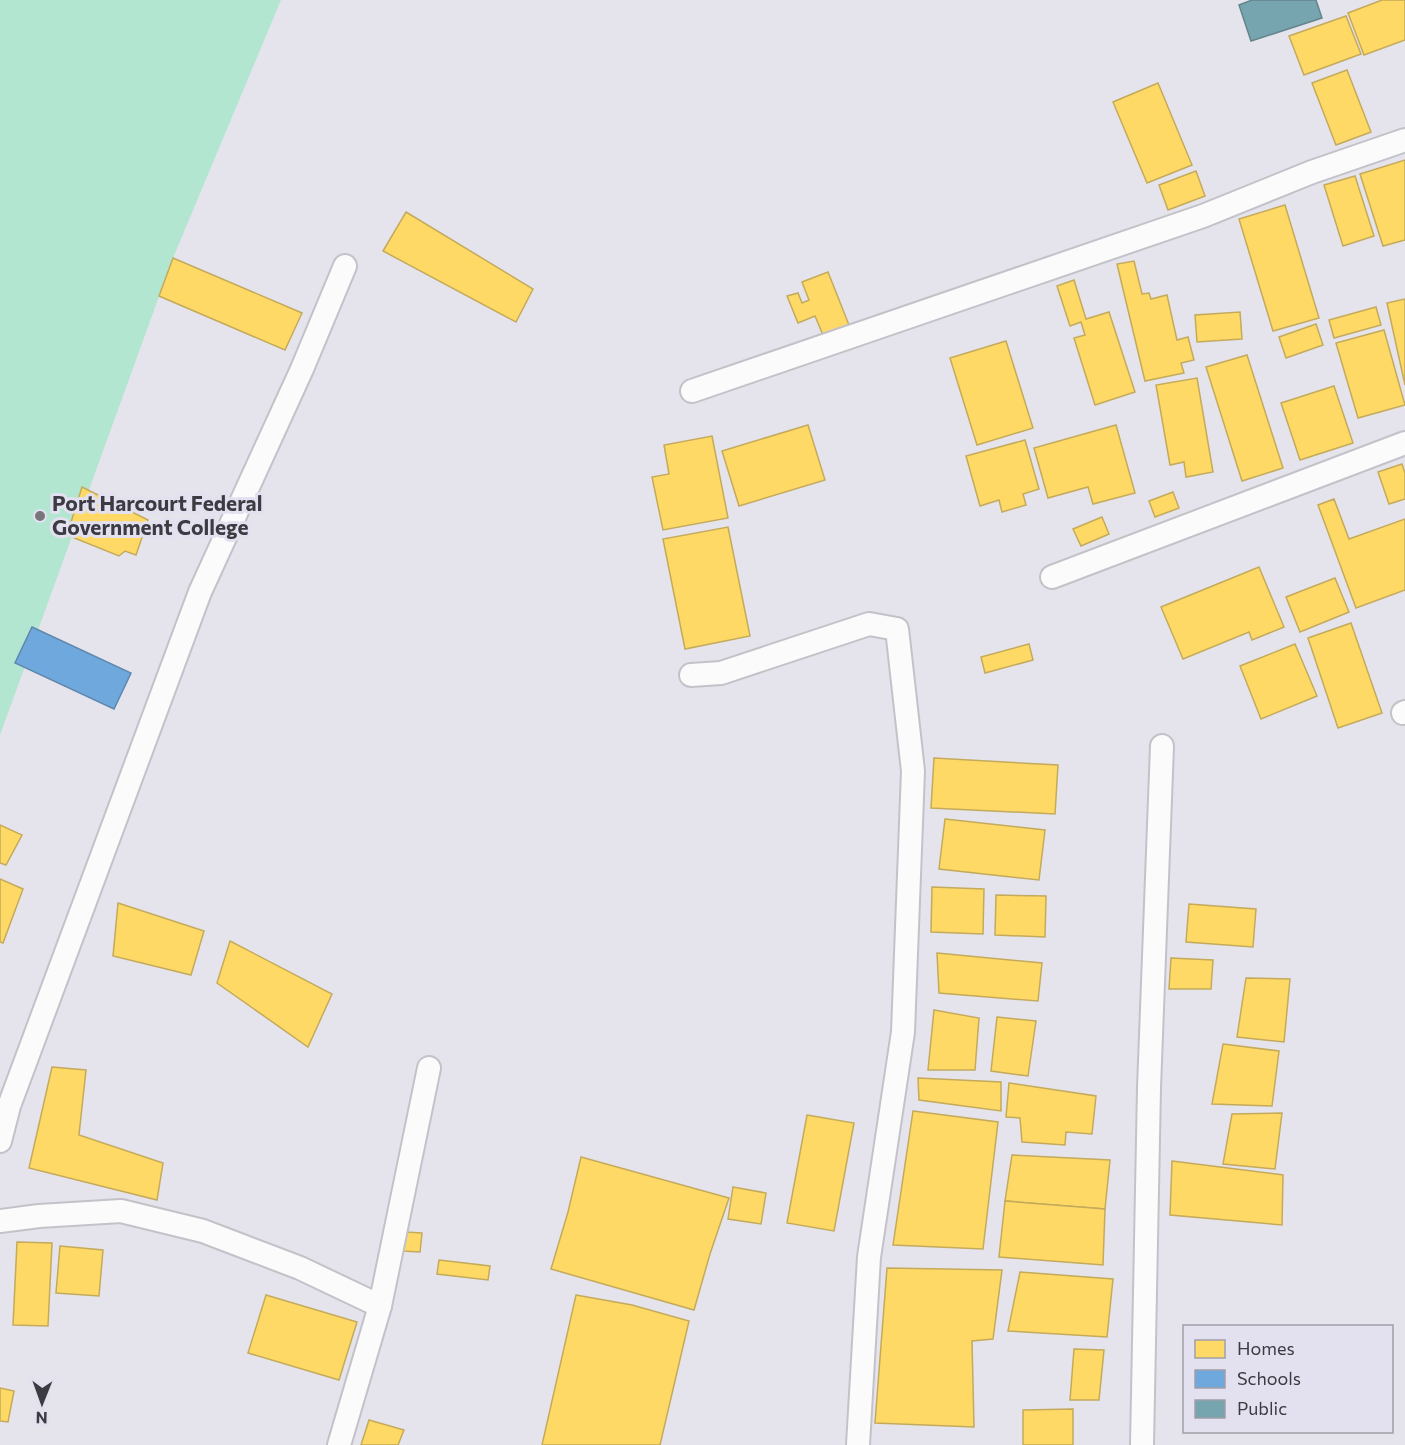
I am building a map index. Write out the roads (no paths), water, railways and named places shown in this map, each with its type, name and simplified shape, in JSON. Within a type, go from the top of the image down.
[{"type":"street","points":[[692,391],[1203,216],[1312,172],[1405,140]]},
{"type":"street","points":[[0,1141],[9,1106],[201,592],[302,369],[345,266]]},
{"type":"street","points":[[1052,577],[1405,443]]},
{"type":"street","points":[[691,675],[721,673],[869,624],[897,629],[913,771],[903,1032],[869,1257],[858,1445]]},
{"type":"street","points":[[1142,1445],[1149,1088],[1162,746]]},
{"type":"street","points":[[339,1445],[380,1306],[429,1068]]},
{"type":"street","points":[[0,1221],[39,1215],[121,1211],[203,1231],[300,1268],[380,1306]]},
{"type":"place","name":"Port Harcourt Federal Government College","points":[[40,516]]}]
